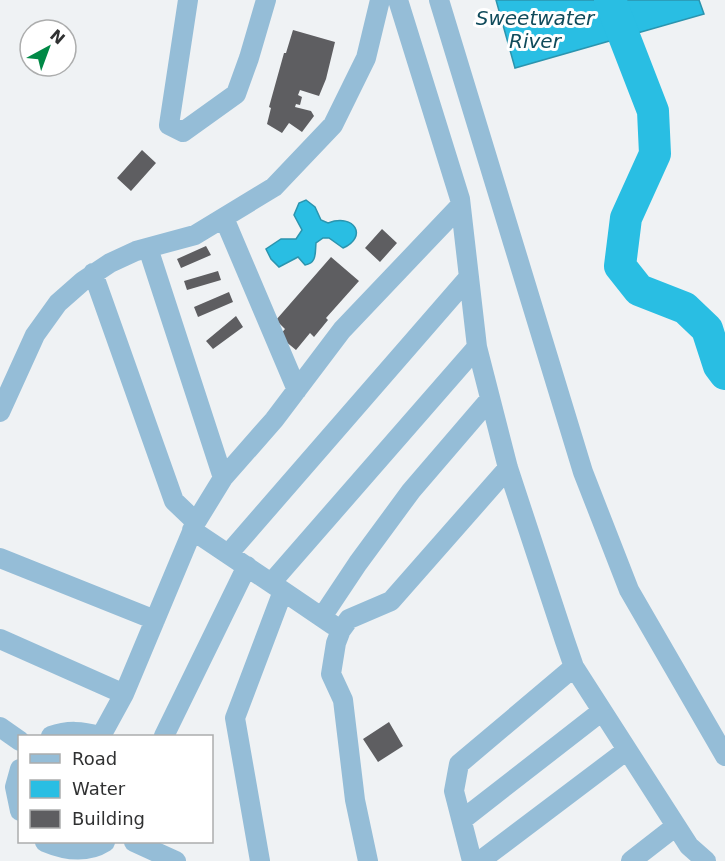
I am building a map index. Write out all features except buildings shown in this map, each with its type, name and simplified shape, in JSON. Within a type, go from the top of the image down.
[{"type":"street","points":[[188,0],[169,125],[183,132],[236,94],[266,0]]},
{"type":"street","points":[[0,412],[35,335],[58,303],[93,273],[110,263],[148,248],[195,235],[274,187],[333,125],[366,58],[380,0]]},
{"type":"street","points":[[398,0],[460,206],[477,347],[508,468],[574,667],[689,846],[706,861]]},
{"type":"street","points":[[439,0],[583,472],[629,590],[725,756]]},
{"type":"street","points":[[101,735],[124,694],[194,526],[223,478],[274,420],[342,330],[460,206]]},
{"type":"street","points":[[224,218],[297,390]]},
{"type":"street","points":[[148,248],[223,478]]},
{"type":"street","points":[[93,273],[174,501],[194,526],[229,554],[341,630]]},
{"type":"street","points":[[229,554],[469,277]]},
{"type":"street","points":[[260,861],[235,718],[277,587],[477,347]]},
{"type":"street","points":[[322,617],[411,491],[490,399]]},
{"type":"street","points":[[368,861],[355,800],[343,700],[331,674],[336,643],[341,630],[349,620],[391,601],[508,468]]},
{"type":"street","points":[[0,558],[155,620]]},
{"type":"street","points":[[164,735],[247,566]]},
{"type":"street","points":[[0,639],[124,694]]},
{"type":"street","points":[[472,861],[454,791],[459,764],[574,667]]},
{"type":"street","points":[[462,820],[602,711]]},
{"type":"street","points":[[0,727],[18,740]]},
{"type":"street","points":[[54,735],[64,732],[96,735]]},
{"type":"street","points":[[480,861],[627,750]]},
{"type":"street","points":[[18,776],[15,787],[18,801]]},
{"type":"street","points":[[631,861],[676,826]]},
{"type":"street","points":[[48,843],[60,848],[80,850],[103,843]]},
{"type":"street","points":[[136,843],[176,861]]},
{"type":"water","name":"Sweetwater River","points":[[496,0],[699,0],[704,14],[515,68]]},
{"type":"water","points":[[306,200],[315,207],[321,220],[328,223],[345,221],[351,224],[355,228],[355,238],[343,248],[329,238],[323,238],[316,243],[315,257],[309,264],[305,265],[298,257],[279,267],[271,259],[266,249],[281,239],[296,239],[302,230],[294,215],[299,203]]},
{"type":"waterway","name":"Sweetwater River","points":[[610,0],[653,111],[655,154],[626,218],[620,266],[639,290],[685,308],[707,329],[719,366],[725,374]]}]
